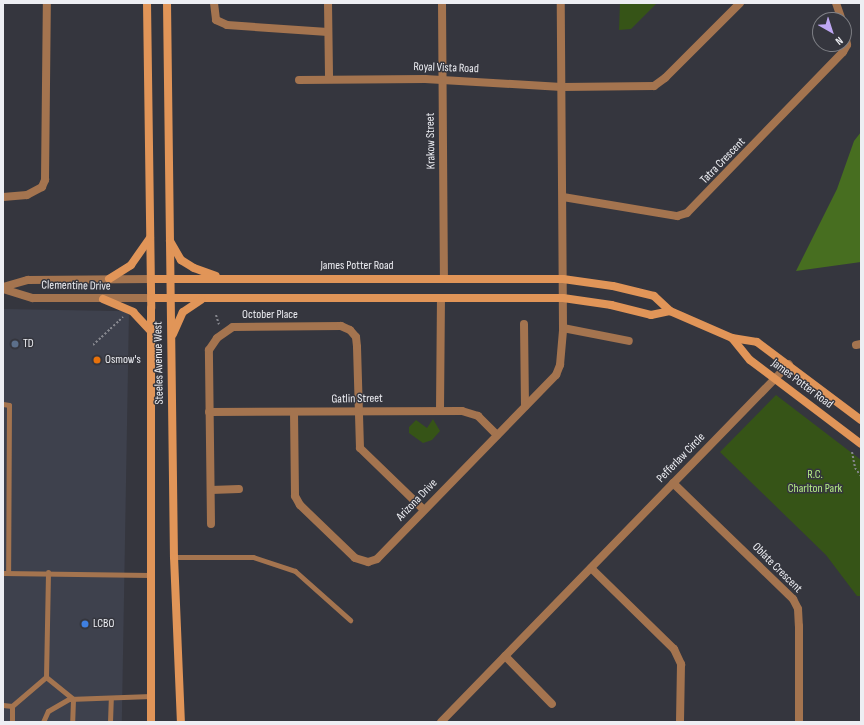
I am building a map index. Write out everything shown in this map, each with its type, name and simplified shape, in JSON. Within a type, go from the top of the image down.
[{"type":"main road","name":"Steeles Avenue West","points":[[147,3],[151,279],[151,722]]},
{"type":"main road","name":"Steeles Avenue West","points":[[167,3],[170,348],[174,558],[181,722]]},
{"type":"main road","points":[[169,233],[175,252],[181,260],[194,268],[220,278]]},
{"type":"main road","points":[[109,279],[131,265],[150,238]]},
{"type":"main road","name":"James Potter Road","points":[[151,279],[563,279],[613,286],[649,294],[670,311],[732,338],[757,342],[789,364],[861,420]]},
{"type":"main road","points":[[151,298],[563,298],[611,305],[651,315],[670,311]]},
{"type":"main road","points":[[170,348],[176,322],[183,312],[197,301],[213,298]]},
{"type":"main road","points":[[103,299],[133,312],[151,331]]},
{"type":"main road","name":"James Potter Road","points":[[732,338],[750,360],[776,378],[861,444]]},
{"type":"street","points":[[3,197],[27,195],[42,187],[45,180],[47,3]]},
{"type":"street","points":[[214,3],[216,20],[227,26],[328,32]]},
{"type":"street","points":[[328,3],[328,79]]},
{"type":"street","name":"Krakow Street","points":[[442,3],[444,279]]},
{"type":"street","points":[[561,3],[563,298]]},
{"type":"street","points":[[562,87],[654,86],[665,78],[740,3]]},
{"type":"street","name":"Tatra Crescent","points":[[563,197],[677,216],[687,213],[843,52]]},
{"type":"street","name":"Royal Vista Road","points":[[299,80],[442,80],[562,87]]},
{"type":"street","name":"Clementine Drive","points":[[3,288],[28,280],[151,279]]},
{"type":"street","name":"Clementine Drive","points":[[3,288],[33,298],[151,298]]},
{"type":"street","points":[[440,410],[441,298]]},
{"type":"street","name":"Arizona Drive","points":[[294,412],[295,496],[300,505],[355,558],[368,562],[377,559],[556,375],[560,365],[563,328],[563,298]]},
{"type":"street","points":[[524,324],[526,406]]},
{"type":"street","name":"October Place","points":[[211,524],[209,350],[223,331],[233,327],[333,326],[350,330],[356,337],[357,411],[360,448],[424,510]]},
{"type":"street","points":[[563,328],[629,341]]},
{"type":"street","name":"Pefferlaw Circle","points":[[442,722],[789,364]]},
{"type":"street","name":"Gatlin Street","points":[[209,412],[440,410],[471,412],[478,416],[497,435]]},
{"type":"street","name":"Oblate Crescent","points":[[673,483],[793,599],[798,609],[799,626],[799,722]]},
{"type":"street","points":[[211,490],[239,489]]},
{"type":"street","points":[[591,568],[674,649],[681,664],[680,722]]},
{"type":"street","points":[[505,656],[552,704]]},
{"type":"lane","points":[[3,404],[9,404],[5,573],[48,572],[150,576]]},
{"type":"lane","points":[[174,558],[253,557],[295,571],[350,620]]},
{"type":"lane","points":[[3,705],[12,706],[46,677],[48,572]]},
{"type":"lane","points":[[46,677],[73,699]]},
{"type":"lane","points":[[42,722],[43,718],[53,707],[73,699],[151,696]]},
{"type":"lane","points":[[110,722],[111,698]]},
{"type":"lane","points":[[72,722],[73,699]]},
{"type":"lane","points":[[12,706],[12,722]]},
{"type":"path","points":[[93,345],[126,314]]},
{"type":"path","points":[[216,315],[220,326]]},
{"type":"path","points":[[852,452],[855,468],[861,476]]},
{"type":"shaded area","points":[[3,309],[129,311],[122,722],[3,722]]},
{"type":"green space","points":[[620,3],[657,3],[631,29],[619,30]]},
{"type":"green space","points":[[861,132],[861,262],[796,271],[837,189],[854,141]]},
{"type":"green space","name":"R.C. Charlton Park","points":[[776,395],[861,460],[861,596],[857,596],[826,555],[720,452]]},
{"type":"green space","points":[[433,419],[440,431],[432,440],[423,443],[409,433],[409,427],[416,420],[427,428]]},
{"type":"place","name":"TD","points":[[15,344]]},
{"type":"place","name":"Osmow's","points":[[97,360]]},
{"type":"place","name":"LCBO","points":[[85,624]]}]
